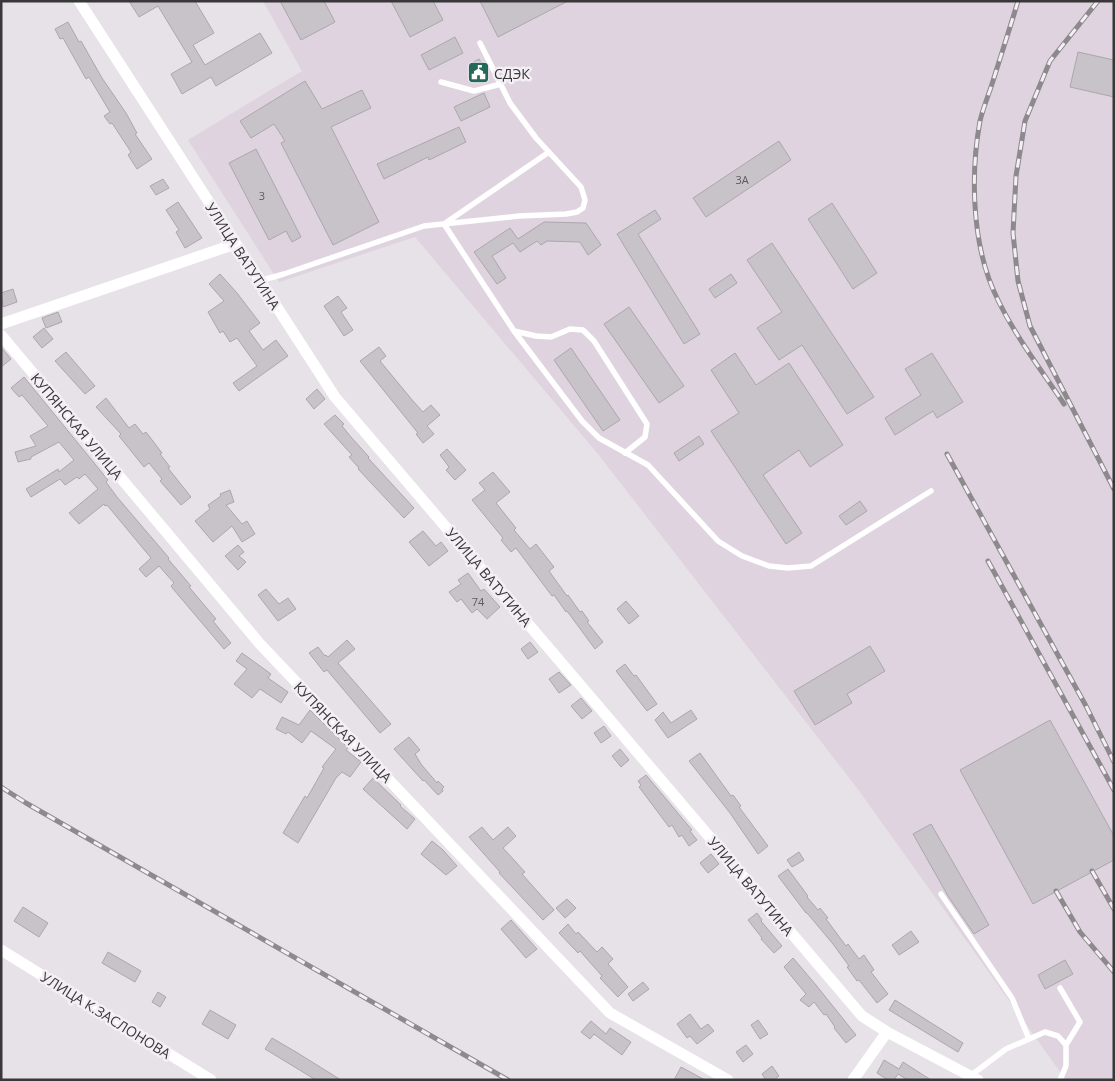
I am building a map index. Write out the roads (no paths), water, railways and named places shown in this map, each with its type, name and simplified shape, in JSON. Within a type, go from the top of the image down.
[{"type":"street","name":"УЛИЦА ВАТУТИНА","points":[[78,1],[335,396],[862,1016],[886,1032],[974,1078]]},
{"type":"street","points":[[1,324],[235,244]]},
{"type":"street","name":"КУПЯНСКАЯ УЛИЦА","points":[[1,335],[260,644],[610,1013],[728,1080]]},
{"type":"street","name":"УЛИЦА К.ЗАСЛОНОВА","points":[[1,950],[211,1080]]},
{"type":"street","points":[[853,1080],[886,1032]]},
{"type":"lane","points":[[259,281],[424,226],[519,216],[566,214],[577,212],[583,208],[585,200],[581,188],[536,138],[510,103],[480,43]]},
{"type":"lane","points":[[440,82],[474,91],[501,84]]},
{"type":"lane","points":[[444,224],[549,152]]},
{"type":"lane","points":[[444,224],[514,331],[582,421],[599,438],[648,466],[718,541],[742,556],[769,566],[788,568],[811,566],[931,492]]},
{"type":"lane","points":[[514,331],[551,337],[570,329],[582,330],[594,341],[647,424],[645,437],[625,453]]},
{"type":"lane","points":[[941,894],[1012,998],[1030,1039]]},
{"type":"lane","points":[[1060,988],[1080,1022],[1066,1045],[1066,1066],[1060,1080]]},
{"type":"lane","points":[[974,1078],[1006,1050],[1045,1032],[1058,1036],[1066,1045]]},
{"type":"railway","points":[[1018,1],[980,121],[974,180],[976,221],[983,261],[1004,312],[1064,404]]},
{"type":"railway","points":[[1098,1],[1050,61],[1025,121],[1016,176],[1013,233],[1018,281],[1030,326],[1114,489]]},
{"type":"railway","points":[[947,454],[1086,706],[1114,762]]},
{"type":"railway","points":[[988,561],[1114,790]]},
{"type":"railway","points":[[1,787],[508,1080]]},
{"type":"railway","points":[[1092,871],[1114,909]]},
{"type":"railway","points":[[1056,891],[1080,932],[1114,972]]},
{"type":"place","name":"СДЭК","points":[[478,73]]}]
